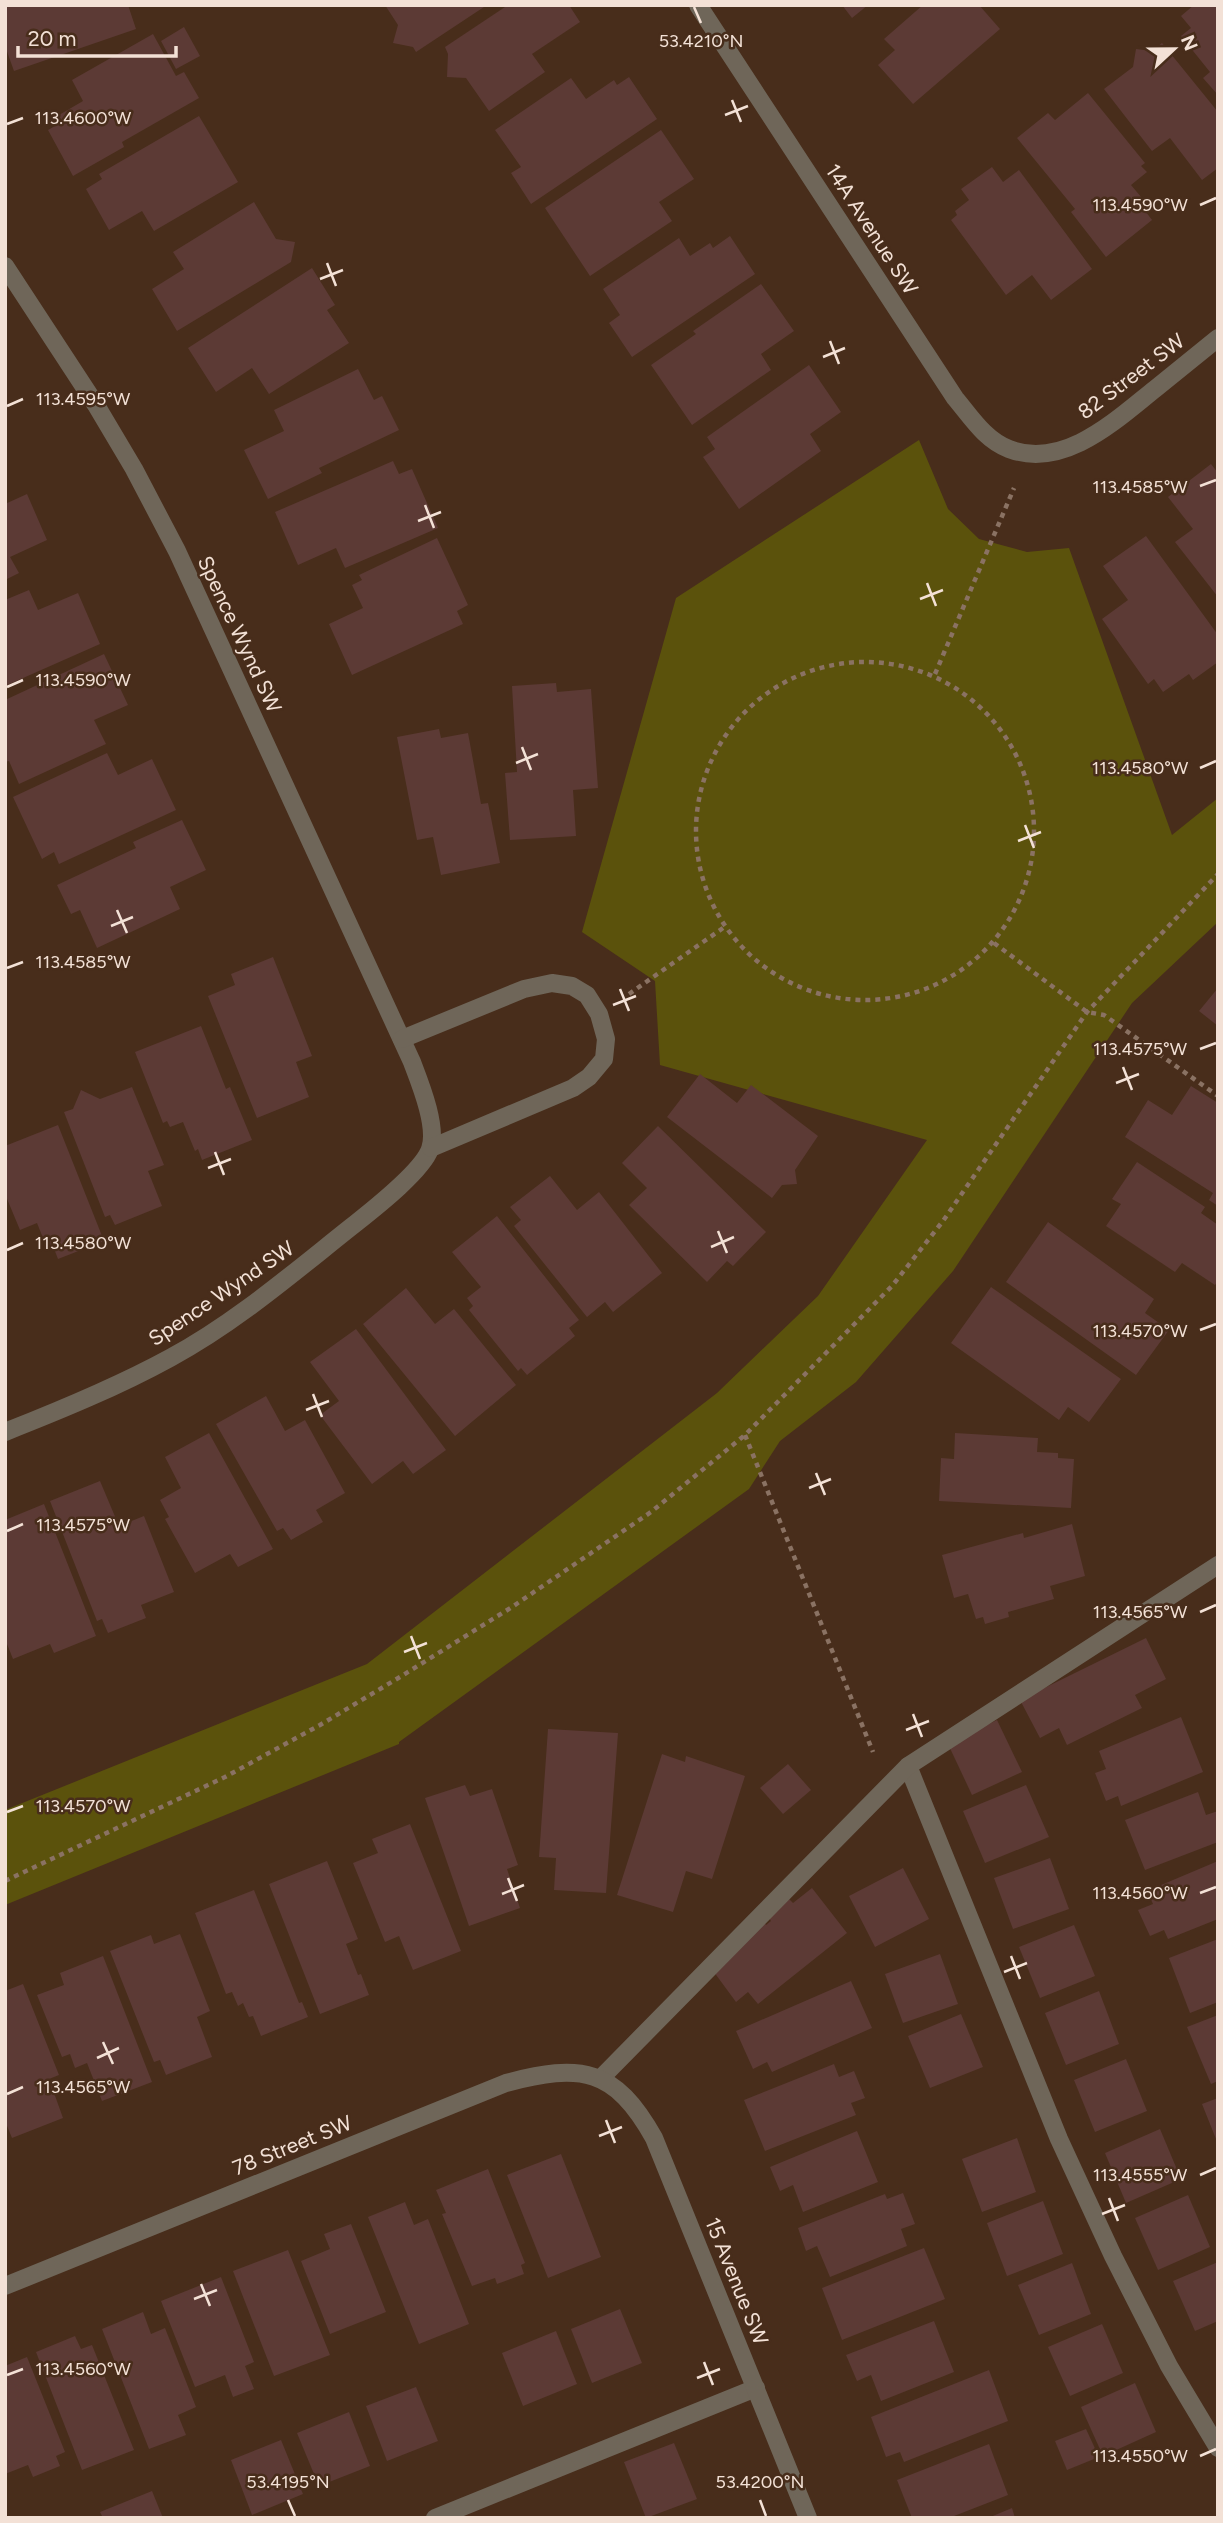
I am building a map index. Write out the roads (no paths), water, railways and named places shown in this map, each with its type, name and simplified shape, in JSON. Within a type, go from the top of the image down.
[{"type":"street","name":"14A Avenue SW","points":[[698,5],[955,398],[992,440],[1010,449],[1029,453]]},
{"type":"street","name":"Spence Wynd SW","points":[[5,265],[134,469],[177,551],[402,1039],[424,1092],[430,1117],[431,1148],[422,1164],[375,1208],[270,1292],[226,1322],[172,1357],[112,1387],[5,1432]]},
{"type":"street","name":"82 Street SW","points":[[1029,453],[1055,452],[1097,433],[1218,338]]},
{"type":"street","name":"Spence Wynd SW","points":[[402,1039],[524,989],[552,983],[572,986],[587,995],[599,1014],[606,1039],[604,1059],[589,1077],[573,1088],[431,1148]]},
{"type":"street","points":[[601,2078],[908,1766],[1218,1566]]},
{"type":"street","points":[[908,1766],[1059,2139],[1163,2353],[1218,2448]]},
{"type":"street","name":"78 Street SW","points":[[5,2286],[506,2083],[535,2075],[561,2072],[582,2073],[601,2078]]},
{"type":"street","name":"15 Avenue SW","points":[[601,2078],[618,2088],[632,2103],[654,2138],[808,2518]]},
{"type":"street","points":[[435,2518],[756,2388]]}]
